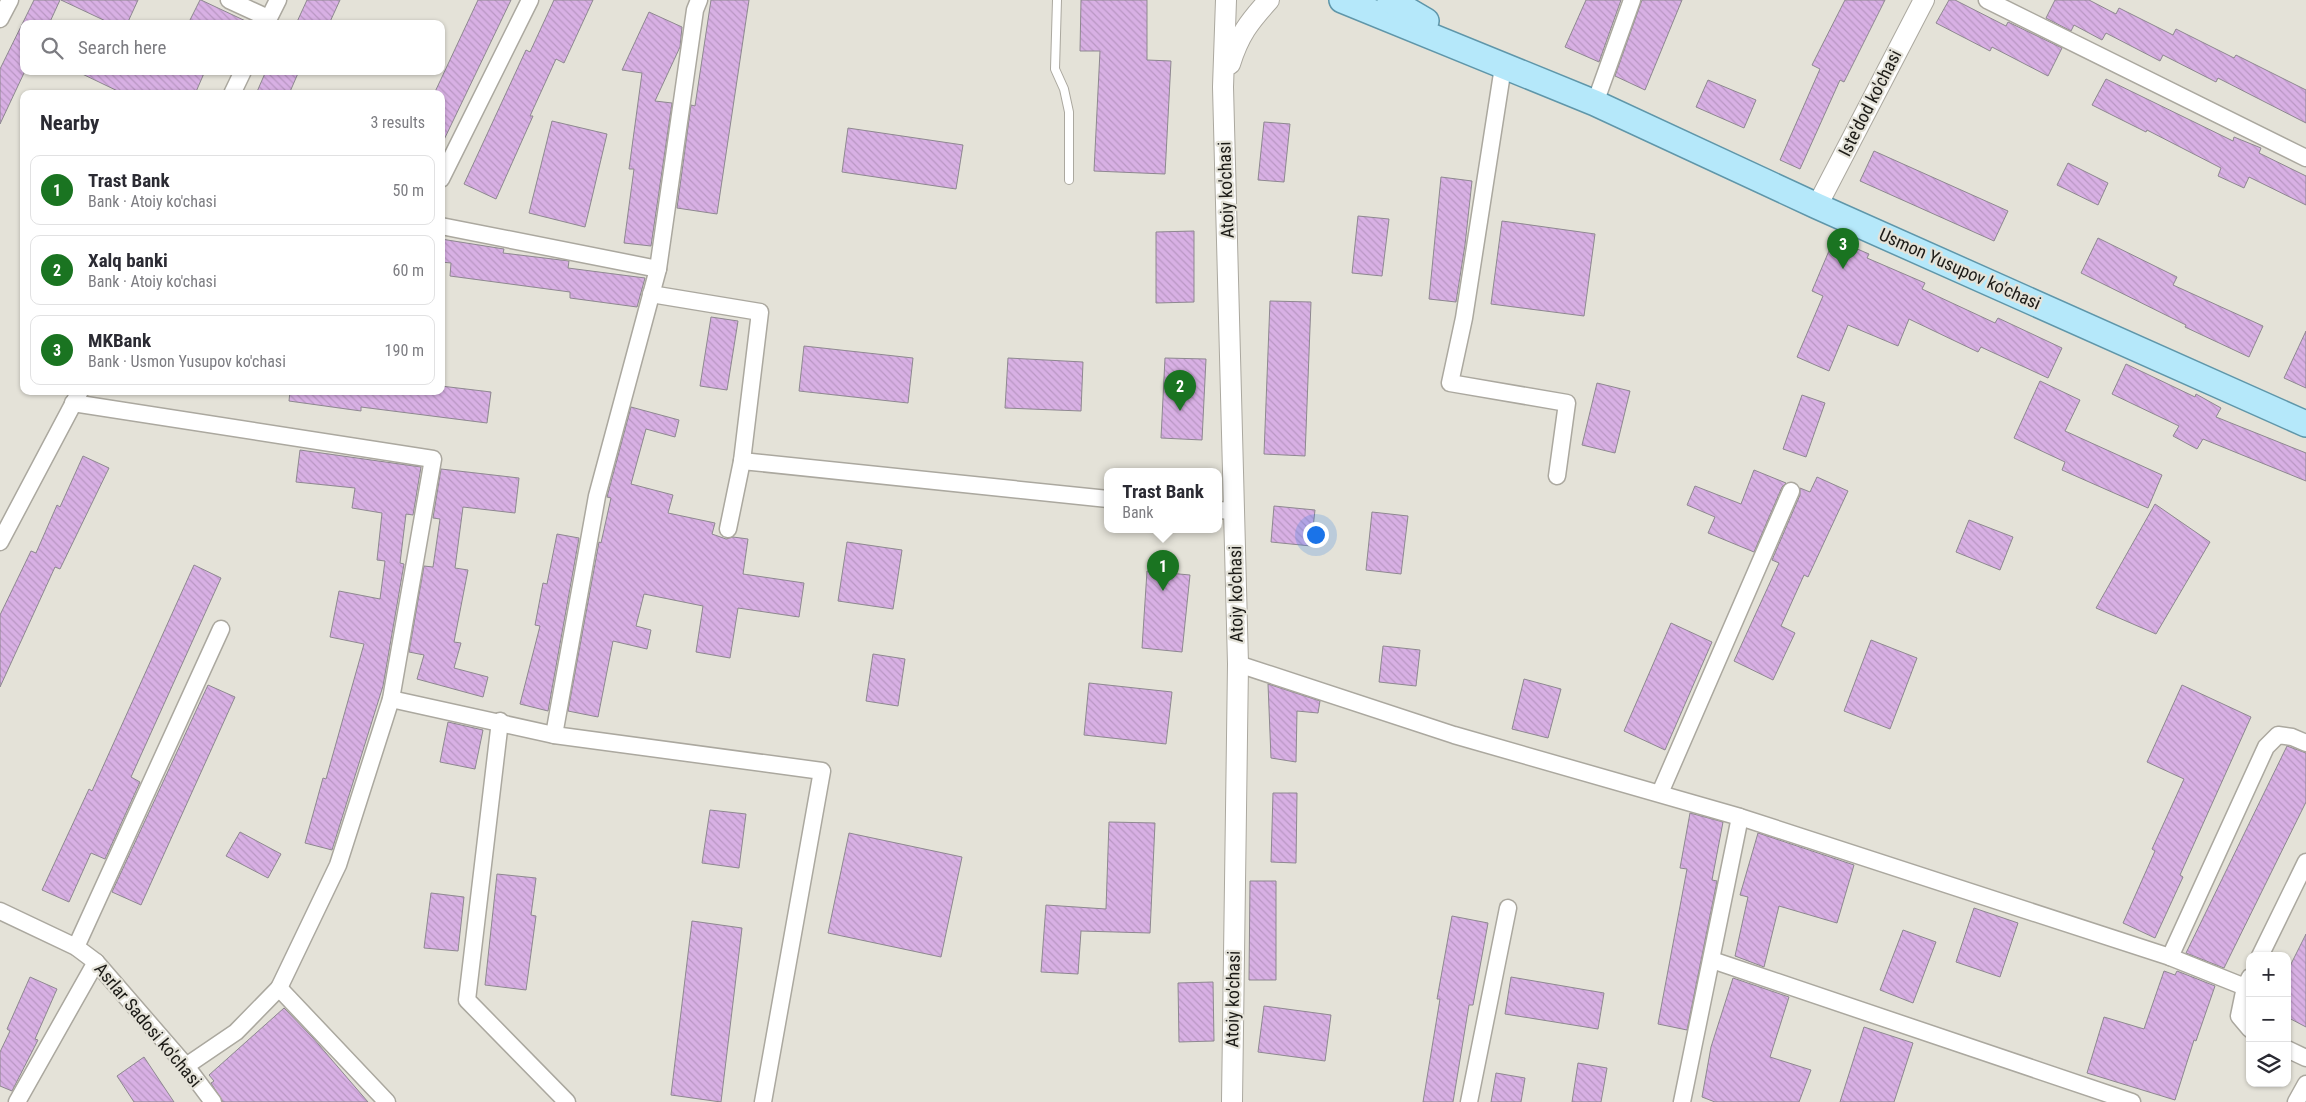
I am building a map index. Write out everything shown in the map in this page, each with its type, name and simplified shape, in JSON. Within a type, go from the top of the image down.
[{"type":"main road","name":"Usmon Yusupov ko'chasi","points":[[1342,0],[1595,103],[1817,206],[2306,424]]},
{"type":"main road","name":"Usmon Yusupov ko'chasi","points":[[1390,0],[1503,67]]},
{"type":"street","points":[[0,19],[10,0]]},
{"type":"street","points":[[229,0],[265,20]]},
{"type":"street","points":[[268,20],[278,0]]},
{"type":"street","points":[[445,171],[530,0]]},
{"type":"street","points":[[554,735],[597,496],[658,269],[695,10],[699,0]]},
{"type":"street","name":"Atoiy ko'chasi","points":[[1226,0],[1223,87],[1226,511],[1238,664],[1232,1102]]},
{"type":"street","name":"Atoiy ko'chasi","points":[[1223,87],[1236,43],[1245,27],[1269,0]]},
{"type":"street","points":[[1595,103],[1632,0]]},
{"type":"street","name":"Iste'dod ko'chasi","points":[[1817,206],[1924,0]]},
{"type":"street","points":[[1987,0],[2306,158]]},
{"type":"street","points":[[1503,67],[1464,318],[1450,383],[1567,402],[1557,476]]},
{"type":"street","points":[[234,90],[241,75]]},
{"type":"street","points":[[445,227],[658,269]]},
{"type":"street","points":[[651,294],[760,312],[742,461],[728,529]]},
{"type":"street","points":[[0,542],[77,397],[433,459],[391,698],[338,865],[279,988],[236,1032],[186,1066]]},
{"type":"street","points":[[742,461],[1104,498]]},
{"type":"street","points":[[1660,793],[1791,491]]},
{"type":"street","points":[[76,947],[221,629]]},
{"type":"street","points":[[1238,664],[1454,735],[1740,817],[2246,982]]},
{"type":"street","points":[[391,698],[500,721],[554,735],[822,771],[763,1102]]},
{"type":"street","points":[[500,721],[467,1000],[567,1102]]},
{"type":"street","points":[[2170,957],[2266,747],[2278,735],[2292,737],[2306,743]]},
{"type":"street","points":[[1687,1100],[1740,817]]},
{"type":"street","points":[[2262,952],[2306,862]]},
{"type":"street","points":[[1468,1102],[1508,908]]},
{"type":"street","name":"Asrlar Sadosi ko'chasi","points":[[0,911],[76,947],[96,962],[186,1066],[213,1102]]},
{"type":"street","points":[[1712,960],[2132,1102]]},
{"type":"street","points":[[17,1102],[96,962]]},
{"type":"street","points":[[2246,986],[2239,1016],[2246,1024]]},
{"type":"street","points":[[279,988],[388,1102]]},
{"type":"street","points":[[2291,1051],[2306,1058]]},
{"type":"street","points":[[2296,1102],[2306,1084]]},
{"type":"lane","points":[[1057,0],[1055,69],[1064,90],[1069,112],[1069,180]]},
{"type":"building","points":[[34,0],[60,0],[51,20],[24,20]]},
{"type":"building","points":[[61,0],[138,0],[129,20],[104,20]]},
{"type":"building","points":[[201,0],[244,20],[190,20]]},
{"type":"building","points":[[307,0],[340,0],[331,20],[298,20]]},
{"type":"building","points":[[478,0],[511,0],[445,138],[445,90],[436,90],[443,75],[445,75],[445,70]]},
{"type":"building","points":[[554,0],[593,0],[564,63],[556,59],[496,199],[464,184],[526,50],[530,52]]},
{"type":"building","points":[[711,0],[749,0],[717,214],[677,208],[691,105],[695,106]]},
{"type":"building","points":[[1081,0],[1147,0],[1147,60],[1171,61],[1165,174],[1094,171],[1100,51],[1080,51]]},
{"type":"building","points":[[1586,0],[1621,0],[1599,62],[1565,47]]},
{"type":"building","points":[[1642,0],[1682,0],[1645,90],[1615,76]]},
{"type":"building","points":[[1845,0],[1885,0],[1844,82],[1840,80],[1800,169],[1780,160],[1820,69],[1812,65]]},
{"type":"building","points":[[1949,0],[1955,0],[2006,26],[2008,22],[2062,48],[2048,76],[1992,47],[1990,51],[1936,23]]},
{"type":"building","points":[[2055,0],[2089,0],[2116,14],[2119,8],[2173,35],[2176,29],[2234,58],[2236,55],[2306,90],[2306,123],[2218,78],[2216,82],[2163,55],[2160,61],[2106,33],[2102,40],[2074,25],[2071,31],[2046,18]]},
{"type":"building","points":[[649,12],[682,27],[680,47],[655,101],[672,103],[651,246],[624,243],[634,169],[629,169],[642,73],[622,70]]},
{"type":"building","points":[[20,28],[20,75],[23,75],[0,124],[0,69]]},
{"type":"building","points":[[84,75],[203,75],[197,90],[116,90]]},
{"type":"building","points":[[264,75],[297,75],[291,90],[258,90]]},
{"type":"building","points":[[2106,79],[2233,141],[2234,137],[2261,148],[2259,153],[2306,176],[2306,205],[2249,177],[2244,188],[2218,176],[2221,168],[2147,130],[2146,132],[2092,105]]},
{"type":"building","points":[[1708,80],[1756,100],[1744,128],[1696,107]]},
{"type":"building","points":[[552,121],[607,134],[585,227],[529,213]]},
{"type":"building","points":[[1264,122],[1290,124],[1284,182],[1258,180]]},
{"type":"building","points":[[848,128],[963,145],[956,189],[842,172]]},
{"type":"building","points":[[1874,151],[2008,211],[1994,241],[1860,181]]},
{"type":"building","points":[[2068,163],[2108,183],[2098,205],[2057,185]]},
{"type":"building","points":[[1441,177],[1472,181],[1456,302],[1429,299]]},
{"type":"building","points":[[1358,216],[1389,219],[1382,276],[1352,273]]},
{"type":"building","points":[[1502,221],[1595,234],[1584,316],[1491,304]]},
{"type":"building","points":[[1194,231],[1194,302],[1156,303],[1156,232]]},
{"type":"building","points":[[2098,238],[2177,277],[2173,285],[2263,326],[2249,357],[2185,327],[2186,325],[2081,273]]},
{"type":"building","points":[[1834,239],[1869,254],[1867,258],[1925,283],[1922,289],[1995,323],[1998,318],[2062,348],[2048,378],[1981,347],[1978,352],[1909,319],[1898,346],[1848,325],[1829,371],[1797,357],[1823,296],[1812,291]]},
{"type":"building","points":[[445,240],[504,249],[503,253],[569,261],[568,268],[645,278],[637,307],[570,298],[570,292],[450,276],[451,263],[445,262]]},
{"type":"building","points":[[1270,301],[1311,302],[1305,456],[1264,454]]},
{"type":"building","points":[[711,317],[738,321],[727,390],[700,386]]},
{"type":"building","points":[[2306,331],[2306,388],[2284,378]]},
{"type":"building","points":[[804,346],[913,358],[908,403],[799,391]]},
{"type":"building","points":[[1008,358],[1083,362],[1081,411],[1005,408]]},
{"type":"building","points":[[1165,358],[1206,359],[1202,440],[1161,438]]},
{"type":"building","points":[[2126,364],[2195,397],[2196,394],[2221,408],[2216,417],[2306,453],[2306,481],[2203,439],[2197,449],[2173,436],[2179,426],[2112,394]]},
{"type":"building","points":[[2040,381],[2080,400],[2065,431],[2162,475],[2148,508],[2062,470],[2065,462],[2014,438]]},
{"type":"building","points":[[1597,383],[1630,391],[1615,453],[1582,445]]},
{"type":"building","points":[[445,386],[491,392],[487,423],[361,407],[361,411],[289,401],[290,395],[445,395]]},
{"type":"building","points":[[1802,395],[1825,403],[1806,457],[1783,449]]},
{"type":"building","points":[[631,407],[679,420],[675,437],[646,429],[631,484],[673,495],[668,513],[715,523],[712,534],[726,539],[733,537],[748,539],[743,574],[804,583],[799,617],[738,608],[730,658],[696,652],[703,606],[644,594],[636,626],[651,630],[647,649],[613,641],[598,717],[568,711],[599,542],[601,543],[611,498],[607,497]]},
{"type":"building","points":[[300,450],[421,467],[413,515],[406,514],[400,563],[404,564],[383,686],[332,850],[305,843],[323,778],[326,779],[364,644],[330,637],[339,591],[380,599],[385,561],[377,560],[382,513],[352,508],[355,488],[296,482]]},
{"type":"building","points":[[83,456],[109,468],[60,569],[55,567],[0,687],[0,615],[31,551],[36,553],[57,505],[60,507]]},
{"type":"building","points":[[441,469],[519,478],[515,513],[463,507],[455,568],[468,570],[454,642],[461,643],[454,668],[488,677],[483,697],[417,679],[424,655],[409,652],[424,566],[433,567],[440,519],[433,518]]},
{"type":"building","points":[[1754,470],[1786,483],[1782,487],[1754,552],[1708,533],[1715,517],[1687,505],[1695,486],[1741,504]]},
{"type":"building","points":[[1817,477],[1848,491],[1808,577],[1804,575],[1781,626],[1795,633],[1773,680],[1734,661],[1779,563],[1772,560],[1800,495],[1800,488],[1810,492]]},
{"type":"building","points":[[2155,504],[2210,542],[2156,634],[2096,608]]},
{"type":"building","points":[[1274,506],[1315,510],[1311,546],[1271,542]]},
{"type":"building","points":[[1372,512],[1408,516],[1401,574],[1366,570]]},
{"type":"building","points":[[1969,520],[2013,537],[2000,570],[1956,552]]},
{"type":"building","points":[[557,534],[579,538],[548,711],[520,704],[540,626],[535,625],[543,583],[547,584]]},
{"type":"building","points":[[847,542],[902,550],[893,609],[838,601]]},
{"type":"building","points":[[194,565],[221,578],[131,777],[140,782],[105,859],[91,853],[69,902],[42,890],[89,789],[92,791]]},
{"type":"building","points":[[1147,571],[1190,575],[1182,652],[1142,648]]},
{"type":"building","points":[[1671,623],[1712,642],[1665,750],[1624,731]]},
{"type":"building","points":[[1871,640],[1917,658],[1890,729],[1844,711]]},
{"type":"building","points":[[1383,646],[1420,650],[1416,686],[1379,682]]},
{"type":"building","points":[[873,654],[905,659],[898,706],[866,701]]},
{"type":"building","points":[[1524,679],[1561,689],[1548,738],[1512,729]]},
{"type":"building","points":[[1089,683],[1172,692],[1166,744],[1084,735]]},
{"type":"building","points":[[1268,684],[1320,701],[1318,713],[1297,711],[1296,762],[1271,758]]},
{"type":"building","points":[[208,685],[235,697],[141,905],[112,892]]},
{"type":"building","points":[[2182,685],[2251,717],[2180,875],[2183,877],[2155,938],[2123,923],[2155,851],[2152,849],[2184,779],[2147,762]]},
{"type":"building","points":[[448,722],[483,730],[475,769],[440,762]]},
{"type":"building","points":[[2287,746],[2306,753],[2306,802],[2224,968],[2186,953]]},
{"type":"building","points":[[1273,793],[1297,793],[1296,863],[1271,862]]},
{"type":"building","points":[[710,810],[746,814],[739,868],[702,863]]},
{"type":"building","points":[[1690,813],[1723,822],[1712,880],[1717,881],[1687,1030],[1658,1024],[1687,869],[1680,868]]},
{"type":"building","points":[[1109,822],[1155,823],[1150,933],[1081,931],[1078,974],[1041,972],[1046,905],[1106,909]]},
{"type":"building","points":[[240,832],[281,854],[268,878],[226,856]]},
{"type":"building","points":[[849,833],[962,857],[941,957],[828,933]]},
{"type":"building","points":[[1758,833],[1854,865],[1837,923],[1779,906],[1764,967],[1735,956],[1748,897],[1740,895]]},
{"type":"building","points":[[497,874],[536,878],[531,915],[536,916],[526,990],[485,985]]},
{"type":"building","points":[[1250,881],[1276,881],[1276,980],[1249,980]]},
{"type":"building","points":[[431,893],[464,897],[458,951],[424,948]]},
{"type":"building","points":[[1974,908],[2018,923],[2000,977],[1956,962]]},
{"type":"building","points":[[1452,916],[1488,923],[1473,1005],[1469,1005],[1453,1102],[1423,1102],[1440,999],[1437,999]]},
{"type":"building","points":[[692,921],[742,928],[721,1102],[671,1095]]},
{"type":"building","points":[[1903,930],[1936,942],[1913,1003],[1880,990]]},
{"type":"building","points":[[2306,934],[2306,1027],[2291,1019],[2291,964]]},
{"type":"building","points":[[2164,971],[2175,975],[2177,971],[2215,986],[2196,1041],[2194,1040],[2175,1100],[2087,1073],[2104,1017],[2144,1029]]},
{"type":"building","points":[[30,977],[57,989],[35,1039],[38,1040],[12,1091],[0,1086],[0,1052],[10,1031],[7,1029]]},
{"type":"building","points":[[1511,977],[1604,993],[1598,1029],[1505,1014]]},
{"type":"building","points":[[1733,978],[1789,997],[1770,1057],[1811,1070],[1799,1102],[1715,1102],[1702,1097],[1711,1047]]},
{"type":"building","points":[[1213,982],[1214,1041],[1179,1042],[1178,983]]},
{"type":"building","points":[[1264,1006],[1331,1015],[1325,1061],[1258,1052]]},
{"type":"building","points":[[284,1008],[313,1038],[368,1102],[223,1102],[211,1083],[214,1081],[209,1075]]},
{"type":"building","points":[[1864,1027],[1913,1043],[1894,1102],[1840,1102]]},
{"type":"building","points":[[144,1057],[174,1102],[134,1102],[117,1076]]},
{"type":"building","points":[[1578,1063],[1607,1068],[1601,1102],[1572,1102]]},
{"type":"building","points":[[1496,1073],[1525,1078],[1521,1102],[1491,1102]]},
{"type":"place","name":"MKBank","points":[[1843,269]]},
{"type":"place","name":"Xalq banki","points":[[1180,411]]},
{"type":"place","name":"Trast Bank","points":[[1163,591]]}]
